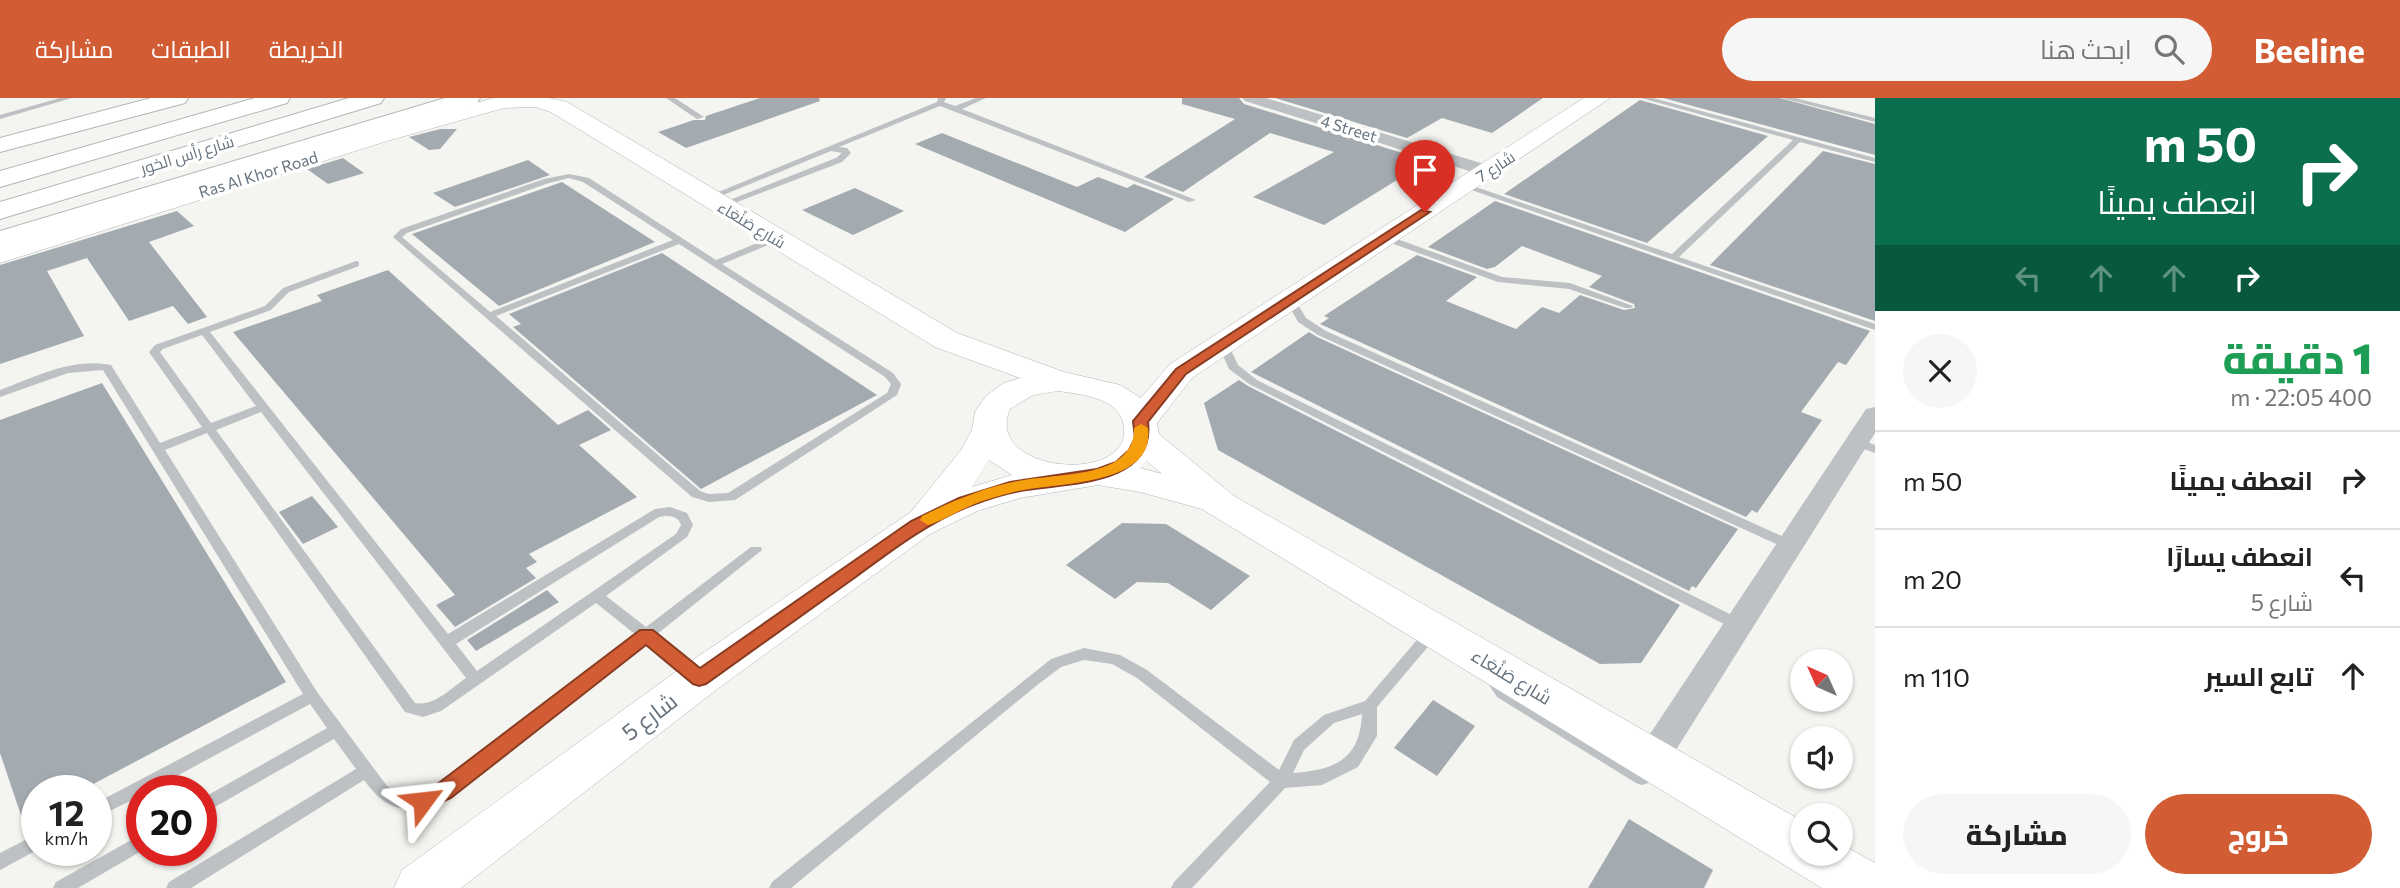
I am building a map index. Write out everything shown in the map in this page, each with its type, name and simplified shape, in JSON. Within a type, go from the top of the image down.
[{"type":"highway","points":[[0,144],[157,98]]},
{"type":"highway","points":[[0,144],[177,98]]},
{"type":"highway","name":"شارع رأس الخور","points":[[0,179],[279,98]]},
{"type":"highway","name":"شارع رأس الخور","points":[[0,211],[373,98]]},
{"type":"highway","points":[[0,219],[424,98]]},
{"type":"highway","points":[[0,240],[469,98]]},
{"type":"street","name":"4 Street","points":[[1250,98],[1488,171]]},
{"type":"street","name":"شارع 7","points":[[1141,430],[1181,372],[1599,98]]},
{"type":"street","name":"شارع صَنْعَاء","points":[[511,100],[558,103],[714,202],[946,340],[1073,383]]},
{"type":"street","name":"Ras Al Khor Road","points":[[0,255],[379,136],[511,100]]},
{"type":"street","name":"شارع صَنْعَاء","points":[[946,340],[968,362],[984,387],[989,423]]},
{"type":"street","name":"شارع 7","points":[[1073,383],[1181,372]]},
{"type":"street","points":[[1073,383],[1121,399],[1133,410],[1141,430],[1135,453],[1121,465],[1085,475],[1041,474],[1016,463],[997,449],[989,423],[999,401],[1014,391],[1035,384],[1073,383]]},
{"type":"street","points":[[1655,773],[1739,625],[1790,545],[1866,446],[1875,414]]},
{"type":"street","name":"شارع 5","points":[[420,888],[699,678],[916,525],[948,494],[972,463],[989,423]]},
{"type":"street","name":"شارع صَنْعَاء","points":[[1141,430],[1221,505]]},
{"type":"street","name":"شارع صَنْعَاء","points":[[1085,475],[1141,480],[1182,490],[1221,505],[1435,629],[1655,773],[1790,842]]},
{"type":"street","name":"شارع 5","points":[[916,525],[964,502],[1016,486],[1085,475]]},
{"type":"lane","points":[[0,117],[68,98]]},
{"type":"lane","points":[[670,98],[700,117]]},
{"type":"lane","points":[[955,108],[982,98]]},
{"type":"lane","points":[[1645,98],[1875,160]]},
{"type":"lane","points":[[1786,98],[1875,120]]},
{"type":"lane","points":[[714,202],[829,148],[941,100],[955,108],[1192,200]]},
{"type":"lane","points":[[1674,258],[1799,139]]},
{"type":"lane","points":[[714,202],[839,160],[847,153],[829,148]]},
{"type":"lane","points":[[569,176],[586,180],[680,240],[889,375],[896,384],[892,395],[731,497],[709,498],[691,491],[398,239],[398,235],[521,190],[569,176]]},
{"type":"lane","points":[[1464,186],[1875,327]]},
{"type":"lane","points":[[1386,237],[1501,280],[1570,286],[1628,306]]},
{"type":"lane","points":[[716,263],[775,239]]},
{"type":"lane","points":[[488,316],[680,240]]},
{"type":"lane","points":[[356,264],[291,287],[282,292],[275,303],[268,307],[159,347],[154,352],[410,708],[423,711],[436,707],[681,537],[687,526],[682,516],[669,511],[655,513],[447,642]]},
{"type":"lane","points":[[1291,300],[1302,320],[1322,333],[1790,545]]},
{"type":"lane","points":[[204,331],[476,680]]},
{"type":"lane","points":[[1223,344],[1233,366],[1253,382],[1739,625]]},
{"type":"lane","points":[[0,394],[74,368],[93,365],[107,367],[335,731],[381,791],[391,799],[423,801],[444,791],[756,550]]},
{"type":"lane","points":[[159,448],[263,407]]},
{"type":"lane","points":[[597,596],[699,678]]},
{"type":"lane","points":[[1180,888],[1281,781],[1298,745],[1329,719],[1370,705],[1435,629]]},
{"type":"lane","points":[[778,888],[1031,682],[1056,663],[1083,654],[1115,659],[1142,674],[1281,781],[1322,778],[1352,762],[1369,736],[1370,705]]},
{"type":"lane","points":[[112,802],[312,696]]},
{"type":"lane","points":[[217,799],[335,731]]},
{"type":"lane","points":[[175,888],[366,771]]},
{"type":"lane","points":[[0,862],[21,851]]},
{"type":"lane","points":[[62,888],[126,851]]},
{"type":"building","points":[[760,98],[819,98],[820,101],[686,148],[658,132],[694,120],[705,120],[706,116]]},
{"type":"building","points":[[1182,98],[1239,98],[1244,104],[1399,152],[1423,164],[1324,225],[1253,197],[1334,152],[1270,133],[1183,192],[1144,177],[1235,119],[1182,104]]},
{"type":"building","points":[[1275,98],[1543,98],[1492,133],[1442,118],[1407,138]]},
{"type":"building","points":[[1663,98],[1780,98],[1875,124],[1875,155]]},
{"type":"building","points":[[1640,100],[1768,136],[1647,243],[1504,194]]},
{"type":"building","points":[[440,129],[457,129],[440,149],[429,150],[409,137]]},
{"type":"building","points":[[942,133],[1077,187],[1098,177],[1127,188],[1134,184],[1174,199],[1125,232],[915,144]]},
{"type":"building","points":[[1823,151],[1875,164],[1875,321],[1710,265]]},
{"type":"building","points":[[343,158],[364,173],[328,184],[307,169]]},
{"type":"building","points":[[528,160],[550,175],[455,207],[433,193]]},
{"type":"building","points":[[562,182],[655,242],[499,306],[412,234]]},
{"type":"building","points":[[855,188],[904,211],[853,235],[802,210]]},
{"type":"building","points":[[1495,201],[1870,331],[1846,365],[1838,362],[1801,412],[1822,420],[1757,513],[1752,510],[1746,517],[1320,324],[1329,318],[1324,316],[1417,255],[1477,277],[1446,301],[1516,329],[1542,307],[1559,313],[1580,295],[1624,310],[1635,308],[1634,304],[1589,287],[1602,276],[1522,246],[1495,267],[1487,269],[1428,247]]},
{"type":"building","points":[[177,211],[194,226],[149,242],[207,317],[188,324],[173,306],[129,321],[87,258],[47,271],[84,336],[0,364],[0,265]]},
{"type":"building","points":[[662,253],[877,395],[701,489],[513,327],[521,324],[509,314]]},
{"type":"building","points":[[388,270],[558,425],[588,410],[611,430],[579,445],[637,497],[529,554],[537,562],[526,568],[536,578],[455,627],[436,605],[455,595],[233,332],[322,301],[317,295]]},
{"type":"building","points":[[1309,332],[1738,529],[1696,588],[1692,586],[1689,591],[1251,372]]},
{"type":"building","points":[[1239,380],[1680,605],[1641,663],[1600,664],[1218,450],[1204,403]]},
{"type":"building","points":[[102,383],[286,682],[110,775],[21,775],[21,815],[0,753],[0,420]]},
{"type":"building","points":[[312,496],[338,527],[303,544],[279,512]]},
{"type":"building","points":[[1122,523],[1166,524],[1250,576],[1211,610],[1168,583],[1137,582],[1115,599],[1066,565]]},
{"type":"building","points":[[547,590],[559,602],[476,651],[467,640]]},
{"type":"building","points":[[1433,700],[1475,726],[1437,776],[1394,748]]},
{"type":"building","points":[[1629,819],[1713,870],[1704,888],[1588,888]]},
{"type":"slow traffic","points":[[928,520],[964,502],[1016,486],[1100,474],[1121,465],[1135,453],[1142,438],[1141,428]]},
{"type":"route","points":[[423,801],[444,791],[646,635],[699,678],[916,525],[964,502],[1016,486],[1100,474],[1121,465],[1135,453],[1142,438],[1140,421],[1152,403],[1181,372],[1425,212]]}]
